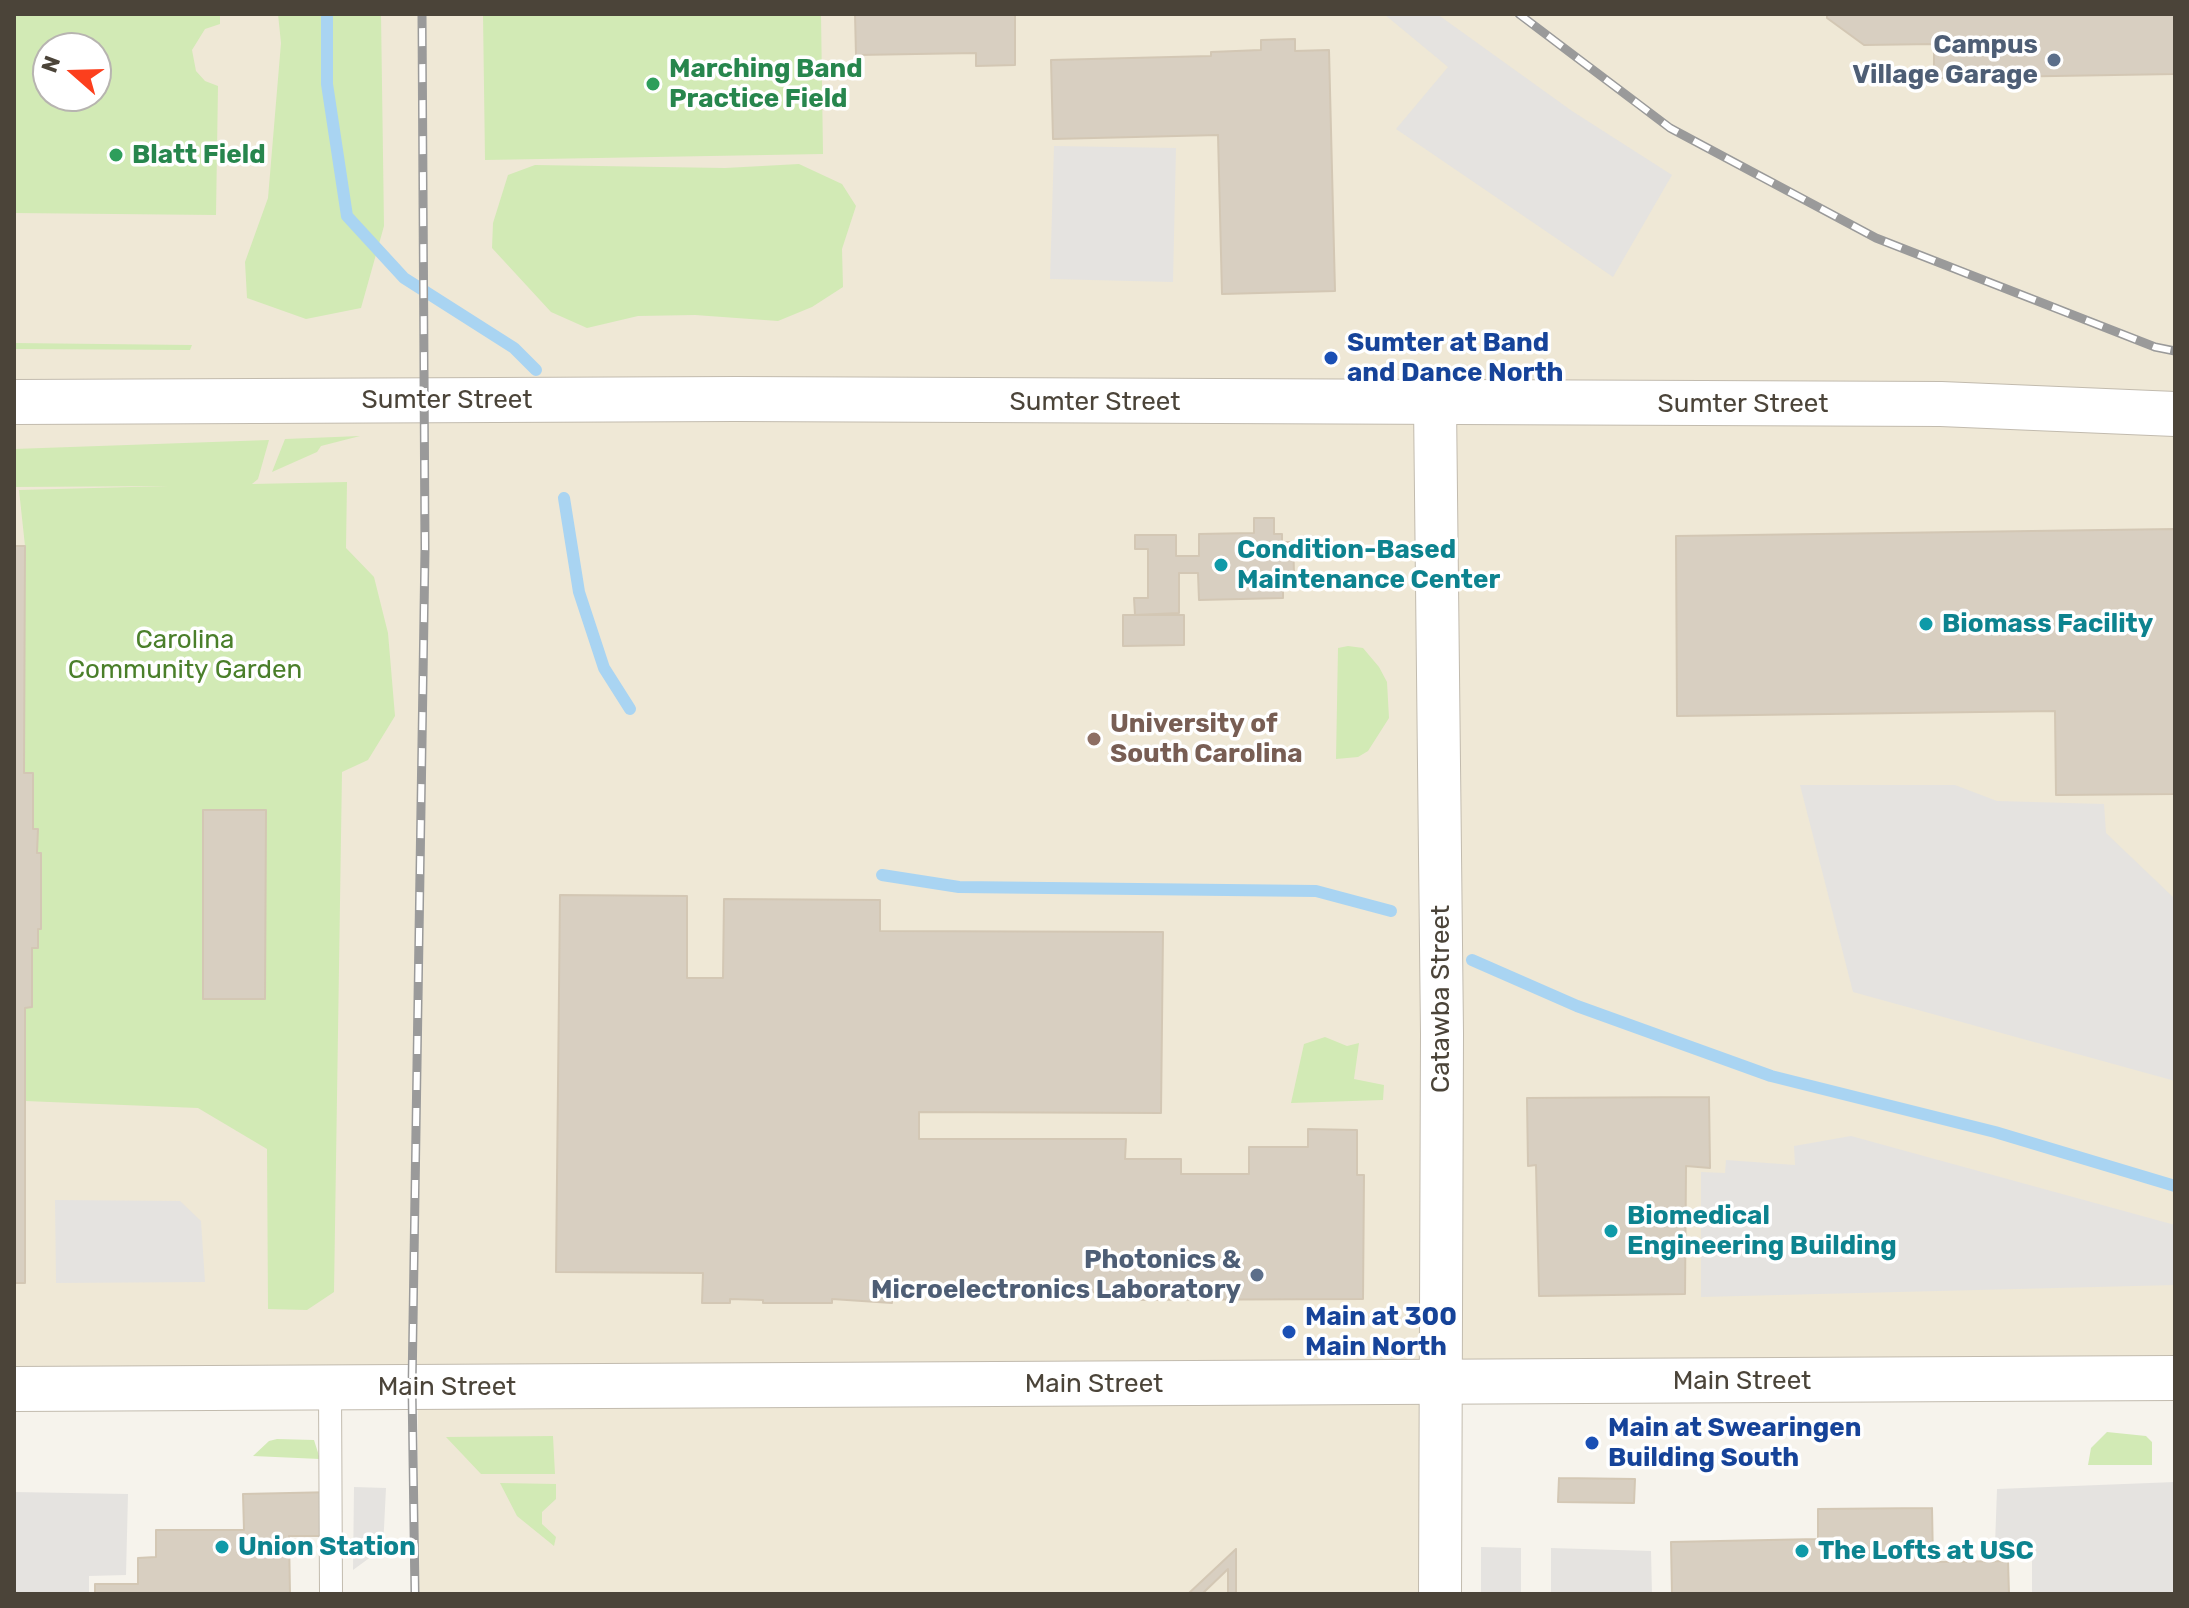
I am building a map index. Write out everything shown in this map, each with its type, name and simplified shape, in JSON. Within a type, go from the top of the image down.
[{"type":"street","name":"Sumter Street","points":[[14,402],[479,399],[1941,404],[2175,414]]},
{"type":"street","name":"Catawba Street","points":[[1435,404],[1442,1018],[1440,1594]]},
{"type":"street","name":"Main Street","points":[[14,1389],[2175,1378]]},
{"type":"lane","points":[[330,1388],[331,1594]]},
{"type":"shaded area","name":"University of South Carolina","points":[[14,14],[2175,14],[2175,1382],[1442,1386],[1442,1594],[417,1594],[418,1384],[14,1389]]},
{"type":"shaded area","points":[[1384,14],[1437,14],[1572,111],[1672,175],[1613,277],[1396,129],[1448,67]]},
{"type":"shaded area","points":[[1054,146],[1176,148],[1173,282],[1050,279]]},
{"type":"shaded area","points":[[1800,785],[1955,785],[1997,801],[2104,804],[2106,833],[2175,899],[2175,1081],[1853,992]]},
{"type":"shaded area","points":[[1851,1136],[2175,1225],[2175,1285],[1701,1297],[1701,1172],[1725,1173],[1726,1160],[1795,1165],[1794,1146]]},
{"type":"shaded area","points":[[55,1200],[180,1201],[201,1221],[205,1282],[56,1283]]},
{"type":"shaded area","points":[[2175,1482],[2175,1594],[2032,1594],[2032,1545],[1995,1545],[1997,1489]]},
{"type":"shaded area","points":[[354,1487],[386,1488],[383,1548],[353,1570]]},
{"type":"shaded area","points":[[14,1492],[128,1494],[126,1575],[89,1576],[89,1594],[14,1594]]},
{"type":"shaded area","points":[[1481,1547],[1521,1548],[1521,1594],[1481,1594]]},
{"type":"shaded area","points":[[1551,1548],[1651,1551],[1652,1594],[1551,1594]]},
{"type":"green space","name":"Blatt Field","points":[[14,14],[220,14],[220,24],[205,29],[192,50],[196,71],[205,81],[218,86],[216,215],[14,213]]},
{"type":"green space","points":[[278,14],[381,14],[384,226],[361,308],[306,319],[247,298],[245,262],[268,198],[281,43]]},
{"type":"green space","name":"Marching Band Practice Field","points":[[483,14],[821,14],[823,154],[485,160]]},
{"type":"green space","points":[[799,164],[842,184],[856,206],[842,249],[843,287],[812,307],[778,321],[695,315],[638,316],[587,328],[551,312],[492,248],[493,223],[508,175],[535,165],[725,168]]},
{"type":"green space","points":[[14,343],[192,345],[190,350],[14,349]]},
{"type":"green space","points":[[360,436],[321,446],[317,452],[272,472],[285,439]]},
{"type":"green space","name":"Carolina Community Garden","points":[[269,440],[258,479],[252,484],[347,482],[346,548],[374,577],[388,633],[395,716],[368,760],[342,772],[334,1292],[307,1310],[268,1309],[267,1149],[198,1108],[25,1101],[25,1008],[32,1007],[32,948],[38,947],[38,829],[33,829],[33,774],[24,773],[25,546],[19,490],[169,486],[14,487],[14,449]]},
{"type":"green space","points":[[1338,648],[1363,648],[1379,667],[1387,682],[1389,718],[1368,751],[1358,757],[1336,759]]},
{"type":"green space","points":[[1325,1037],[1347,1046],[1359,1043],[1354,1079],[1384,1085],[1383,1100],[1291,1103],[1304,1044]]},
{"type":"green space","points":[[2107,1432],[2146,1436],[2152,1442],[2152,1465],[2088,1465],[2091,1448]]},
{"type":"green space","points":[[553,1436],[555,1474],[481,1474],[446,1437]]},
{"type":"green space","points":[[314,1440],[320,1459],[253,1456],[269,1441]]},
{"type":"green space","points":[[500,1483],[556,1484],[556,1499],[542,1512],[542,1524],[556,1537],[554,1546],[517,1516]]},
{"type":"building","points":[[855,14],[1015,14],[1015,65],[976,66],[976,53],[856,55]]},
{"type":"building","name":"Campus Village Garage","points":[[1827,14],[2175,14],[2175,74],[1934,78],[1934,44],[1864,45],[1827,18]]},
{"type":"building","points":[[1295,39],[1295,51],[1329,50],[1335,291],[1222,294],[1218,135],[1053,139],[1051,60],[1211,56],[1211,52],[1261,50],[1261,40]]},
{"type":"building","name":"Condition-Based Maintenance Center","points":[[1254,518],[1274,518],[1274,534],[1282,534],[1282,542],[1293,542],[1294,573],[1283,573],[1283,598],[1199,600],[1198,573],[1179,573],[1179,613],[1135,615],[1134,598],[1148,598],[1148,549],[1135,549],[1135,535],[1176,535],[1176,556],[1199,556],[1199,534],[1254,533]]},
{"type":"building","name":"Biomass Facility","points":[[2175,529],[2175,794],[2056,795],[2055,711],[1677,716],[1676,536]]},
{"type":"building","points":[[14,546],[25,546],[24,773],[33,773],[33,829],[38,829],[37,853],[41,853],[41,929],[38,929],[38,948],[32,948],[32,1007],[25,1008],[25,1283],[14,1283]]},
{"type":"building","points":[[1123,615],[1184,615],[1184,645],[1123,646]]},
{"type":"building","points":[[203,810],[266,810],[265,999],[203,999]]},
{"type":"building","points":[[560,895],[687,896],[687,978],[723,978],[724,899],[880,900],[880,931],[1163,932],[1161,1113],[919,1112],[919,1139],[1126,1139],[1125,1159],[1181,1159],[1181,1174],[1249,1174],[1249,1147],[1308,1147],[1308,1129],[1357,1130],[1357,1175],[1364,1175],[1363,1299],[1113,1300],[1113,1292],[892,1293],[892,1303],[832,1299],[832,1303],[763,1303],[763,1300],[730,1299],[730,1303],[702,1303],[703,1273],[556,1272]]},
{"type":"building","name":"Biomedical Engineering Building","points":[[1709,1097],[1710,1168],[1686,1166],[1685,1294],[1539,1296],[1536,1165],[1528,1166],[1527,1098]]},
{"type":"building","points":[[1559,1478],[1635,1479],[1634,1503],[1558,1502]]},
{"type":"building","name":"Union Station","points":[[336,1492],[336,1536],[289,1536],[290,1594],[95,1594],[95,1584],[138,1584],[138,1558],[156,1557],[156,1530],[244,1530],[243,1494]]},
{"type":"building","name":"The Lofts at USC","points":[[1932,1508],[1933,1562],[2008,1561],[2009,1594],[1672,1594],[1671,1542],[1818,1539],[1818,1509]]},
{"type":"building","points":[[1236,1549],[1236,1594],[1228,1594],[1228,1569],[1202,1594],[1188,1594]]},
{"type":"waterway","points":[[327,14],[327,84],[347,216],[404,278],[514,348],[536,370]]},
{"type":"waterway","points":[[564,498],[579,592],[604,668],[630,709]]},
{"type":"waterway","points":[[882,875],[959,887],[1316,891],[1391,911]]},
{"type":"waterway","points":[[1472,960],[1577,1006],[1771,1076],[1995,1132],[2175,1186]]},
{"type":"railway","points":[[415,1594],[412,1387],[425,549],[422,14]]},
{"type":"railway","points":[[1519,14],[1670,128],[1876,238],[2155,347],[2175,351]]},
{"type":"place","name":"Campus Village Garage","points":[[2054,60]]},
{"type":"place","name":"Marching Band Practice Field","points":[[653,84]]},
{"type":"place","name":"Blatt Field","points":[[116,155]]},
{"type":"place","name":"Sumter at Band and Dance North","points":[[1331,358]]},
{"type":"place","name":"Condition-Based Maintenance Center","points":[[1221,565]]},
{"type":"place","name":"Biomass Facility","points":[[1926,624]]},
{"type":"place","name":"University of South Carolina","points":[[1094,739]]},
{"type":"place","name":"Biomedical Engineering Building","points":[[1611,1231]]},
{"type":"place","name":"Photonics & Microelectronics Laboratory","points":[[1257,1275]]},
{"type":"place","name":"Main at 300 Main North","points":[[1289,1332]]},
{"type":"place","name":"Main at Swearingen Building South","points":[[1592,1443]]},
{"type":"place","name":"Union Station","points":[[222,1547]]},
{"type":"place","name":"The Lofts at USC","points":[[1802,1551]]}]
